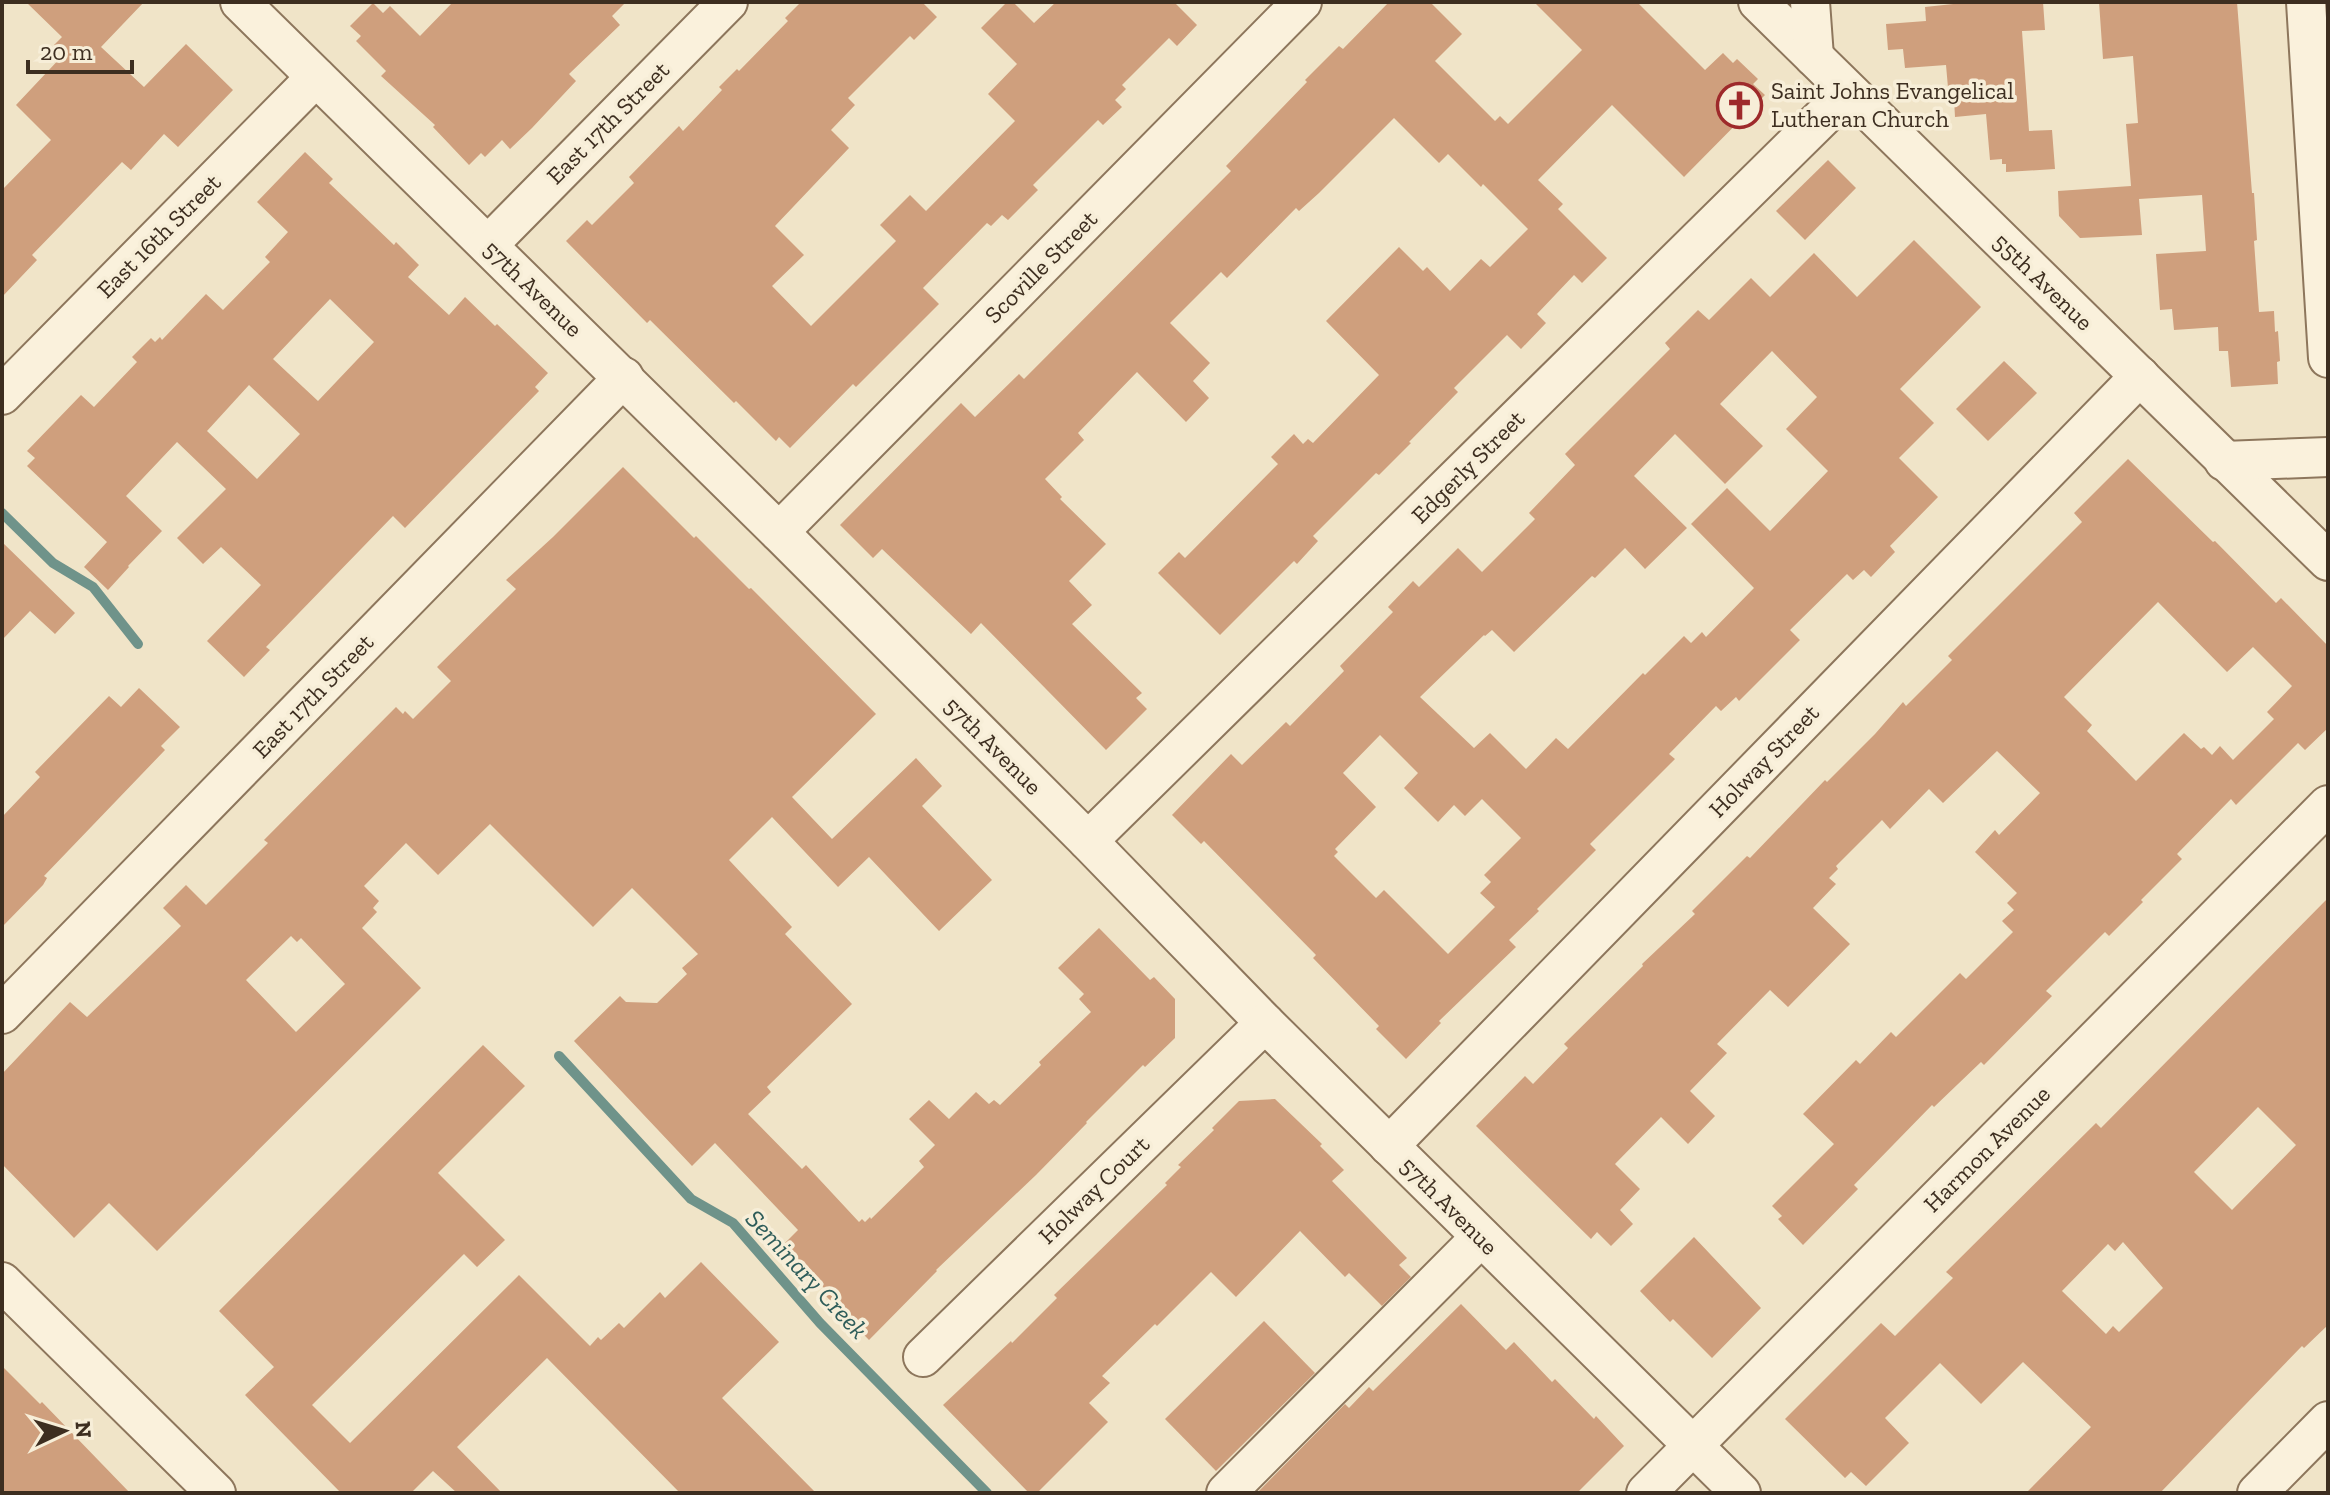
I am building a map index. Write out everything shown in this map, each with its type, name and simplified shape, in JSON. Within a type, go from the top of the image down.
[{"type":"street","name":"57th Avenue","points":[[240,2],[624,377],[1088,841],[1265,1023],[1741,1493]]},
{"type":"street","name":"East 17th Street","points":[[488,245],[728,2]]},
{"type":"street","name":"Scoville Street","points":[[779,532],[1302,2]]},
{"type":"street","name":"55th Avenue","points":[[1758,2],[2328,561]]},
{"type":"street","points":[[1810,2],[1814,57]]},
{"type":"street","points":[[2306,2],[2328,358]]},
{"type":"street","name":"East 16th Street","points":[[2,395],[316,77]]},
{"type":"street","name":"Edgerly Street","points":[[1088,841],[1848,92]]},
{"type":"street","name":"Holway Street","points":[[1389,1146],[2140,376]]},
{"type":"street","name":"East 17th Street","points":[[2,1014],[624,377]]},
{"type":"street","points":[[2224,461],[2328,457]]},
{"type":"street","name":"Harmon Avenue","points":[[1646,1493],[2328,805]]},
{"type":"street","name":"Holway Court","points":[[923,1357],[1265,1023]]},
{"type":"street","points":[[1226,1493],[1481,1237]]},
{"type":"street","points":[[2,1282],[216,1493]]},
{"type":"street","points":[[2257,1493],[2328,1421]]},
{"type":"building","points":[[26,2],[144,2],[101,47],[144,87],[186,44],[233,90],[178,147],[164,134],[131,170],[122,162],[32,255],[37,260],[2,297],[2,190],[51,140],[16,105],[64,54],[54,45],[62,37]]},
{"type":"building","points":[[453,2],[626,2],[612,16],[620,25],[569,74],[576,81],[532,128],[510,149],[502,140],[485,157],[481,153],[469,165],[433,127],[435,125],[381,76],[386,71],[356,41],[361,36],[350,26],[373,3],[383,13],[390,6],[420,36]]},
{"type":"building","points":[[801,2],[922,2],[937,17],[914,40],[910,36],[848,98],[855,105],[831,130],[849,148],[775,226],[804,255],[772,286],[811,326],[896,241],[880,225],[910,195],[926,211],[1015,121],[988,94],[1017,64],[981,28],[1007,2],[1013,2],[1034,23],[1056,2],[1174,2],[1197,25],[1177,46],[1169,38],[1122,85],[1126,89],[1115,100],[1122,107],[1103,125],[1098,120],[1033,185],[1038,190],[1008,220],[1002,215],[991,226],[987,223],[923,288],[939,304],[790,448],[779,437],[776,441],[736,401],[734,403],[650,320],[647,323],[566,241],[587,220],[592,225],[634,183],[629,177],[679,126],[683,131],[722,90],[719,87],[788,21],[785,18]]},
{"type":"building","points":[[1389,2],[1430,2],[1462,34],[1435,61],[1495,121],[1500,116],[1508,124],[1582,50],[1534,2],[1637,2],[1705,70],[1723,53],[1733,63],[1737,59],[1758,79],[1753,84],[1765,95],[1684,177],[1612,105],[1538,180],[1563,204],[1558,209],[1607,258],[1582,283],[1574,275],[1537,314],[1546,323],[1521,349],[1507,335],[1454,388],[1458,392],[1411,443],[1313,536],[1318,541],[1297,564],[1294,561],[1220,635],[1158,573],[1179,552],[1185,558],[1278,464],[1271,457],[1294,434],[1303,444],[1308,439],[1313,443],[1379,375],[1326,321],[1399,247],[1423,271],[1427,267],[1450,291],[1481,259],[1490,267],[1528,229],[1448,154],[1439,163],[1394,118],[1319,193],[1299,211],[1296,208],[1227,278],[1221,272],[1170,323],[1210,363],[1193,381],[1209,398],[1186,422],[1137,372],[1078,433],[1084,440],[1045,479],[1062,497],[1060,499],[1106,544],[1069,581],[1092,605],[1072,624],[1142,693],[1136,698],[1147,709],[1106,750],[981,623],[971,634],[882,549],[873,558],[840,525],[961,403],[975,417],[1019,374],[1024,379],[1231,171],[1226,166],[1307,82],[1305,80],[1339,46],[1343,49]]},
{"type":"building","points":[[1972,2],[2043,2],[2045,30],[2022,31],[2029,131],[2052,130],[2055,169],[2006,172],[2002,159],[1990,160],[1986,114],[1955,117],[1954,99],[1949,99],[1946,65],[1905,68],[1903,49],[1888,50],[1886,24],[1926,21],[1925,7]]},
{"type":"building","points":[[2099,2],[2237,2],[2254,193],[2259,312],[2274,311],[2280,361],[2277,362],[2278,384],[2231,387],[2228,351],[2219,351],[2218,327],[2174,330],[2172,309],[2160,310],[2156,254],[2206,251],[2202,195],[2139,199],[2142,235],[2080,238],[2059,216],[2058,191],[2131,186],[2126,124],[2138,123],[2133,56],[2103,59]]},
{"type":"building","points":[[305,152],[333,179],[329,183],[419,265],[408,277],[449,315],[465,297],[548,373],[535,387],[539,391],[405,528],[393,516],[266,647],[270,650],[244,677],[207,641],[261,585],[221,547],[203,564],[177,538],[226,489],[177,442],[126,496],[162,531],[108,590],[84,567],[107,542],[27,466],[35,458],[27,451],[81,395],[94,407],[137,362],[132,357],[151,338],[155,342],[160,337],[162,340],[206,294],[223,310],[270,262],[265,257],[288,232],[257,202]],"holes":[[[330,299],[374,342],[318,401],[273,359]],[[249,385],[300,434],[257,479],[207,431]]]},
{"type":"building","points":[[1828,160],[1856,188],[1805,240],[1776,211]]},
{"type":"building","points":[[1914,240],[1981,307],[1900,389],[1934,423],[1899,458],[1938,497],[1890,546],[1895,552],[1871,577],[1864,570],[1853,580],[1847,574],[1790,630],[1800,640],[1739,701],[1736,697],[1721,711],[1716,706],[1669,754],[1675,759],[1590,844],[1596,850],[1509,940],[1516,947],[1439,1021],[1441,1023],[1406,1059],[1376,1029],[1379,1026],[1313,958],[1316,955],[1204,841],[1201,844],[1172,815],[1231,754],[1242,765],[1286,722],[1290,726],[1344,671],[1340,666],[1393,612],[1388,607],[1413,581],[1419,587],[1458,548],[1482,572],[1535,519],[1529,513],[1575,465],[1565,454],[1670,349],[1665,343],[1698,310],[1709,320],[1751,278],[1770,297],[1814,253],[1857,297]],"holes":[[[1772,351],[1817,397],[1786,429],[1828,471],[1770,531],[1727,488],[1691,524],[1754,588],[1706,637],[1702,632],[1691,643],[1684,636],[1568,749],[1556,738],[1526,769],[1490,733],[1474,748],[1420,697],[1484,635],[1492,630],[1514,652],[1625,548],[1645,569],[1687,528],[1634,476],[1675,434],[1725,484],[1763,446],[1720,404]],[[1380,735],[1418,773],[1404,788],[1438,822],[1454,805],[1465,816],[1482,799],[1521,838],[1484,875],[1491,882],[1480,893],[1495,907],[1448,954],[1384,890],[1376,898],[1334,856],[1338,852],[1335,849],[1376,807],[1343,773]]]},
{"type":"building","points":[[2004,361],[2037,393],[1988,441],[1956,409]]},
{"type":"building","points":[[2128,459],[2276,603],[2281,598],[2328,646],[2328,728],[2305,750],[2298,743],[2236,805],[2231,799],[2177,854],[2182,859],[2141,900],[2143,902],[2109,936],[2105,932],[2046,991],[2052,996],[1984,1065],[1981,1062],[1934,1107],[1932,1105],[1854,1185],[1858,1189],[1803,1245],[1778,1219],[1782,1216],[1772,1206],[1834,1144],[1803,1114],[1856,1060],[1860,1064],[1891,1032],[1896,1037],[1960,973],[1966,979],[2013,932],[2002,921],[2014,910],[2007,903],[2017,893],[1975,852],[1995,830],[1999,835],[2040,793],[1997,751],[1943,803],[1929,789],[1890,829],[1882,820],[1836,866],[1838,869],[1829,878],[1836,884],[1813,908],[1850,944],[1788,1007],[1770,990],[1717,1044],[1727,1053],[1690,1091],[1715,1116],[1688,1144],[1661,1117],[1615,1164],[1640,1189],[1620,1210],[1633,1224],[1611,1246],[1597,1232],[1591,1239],[1476,1126],[1525,1076],[1533,1084],[1568,1048],[1564,1044],[1695,914],[1692,911],[1747,856],[1750,858],[1825,780],[1827,782],[1903,702],[1906,706],[1952,660],[1948,656],[2082,522],[2074,513]],"holes":[[[2158,602],[2227,672],[2253,647],[2292,686],[2267,712],[2274,719],[2233,760],[2220,746],[2212,755],[2184,733],[2136,781],[2087,731],[2092,725],[2064,697]]]},
{"type":"building","points":[[623,467],[694,538],[696,536],[751,588],[876,714],[792,797],[832,839],[916,758],[942,786],[922,806],[992,880],[939,931],[869,857],[838,887],[772,817],[729,860],[792,927],[785,934],[852,1004],[767,1087],[771,1092],[748,1114],[802,1169],[806,1165],[859,1222],[871,1219],[924,1167],[919,1161],[935,1145],[909,1119],[929,1100],[949,1119],[976,1092],[989,1104],[994,1100],[1000,1105],[1091,1012],[1079,999],[1084,994],[1058,968],[1099,928],[1150,980],[1154,977],[1175,999],[1175,1038],[1145,1067],[1143,1065],[869,1340],[823,1293],[826,1290],[782,1246],[798,1230],[715,1143],[692,1166],[574,1041],[620,996],[626,1002],[657,1003],[687,974],[682,968],[698,954],[632,888],[593,927],[490,824],[438,875],[406,843],[364,886],[379,901],[373,908],[377,912],[362,928],[421,988],[157,1251],[109,1203],[74,1238],[2,1164],[2,1074],[70,1002],[87,1017],[181,926],[163,908],[186,885],[206,905],[268,843],[264,840],[396,707],[413,719],[451,681],[437,667],[516,589],[506,580]],"holes":[[[291,936],[297,942],[301,938],[345,984],[296,1032],[246,980]]]},
{"type":"building","points":[[2,542],[75,613],[55,634],[30,611],[2,640]]},
{"type":"building","points":[[139,688],[180,727],[161,746],[165,750],[44,876],[47,878],[43,885],[2,927],[2,817],[40,777],[35,772],[109,696],[121,707]]},
{"type":"building","points":[[2328,898],[2328,1325],[2304,1348],[2302,1346],[2160,1493],[2026,1493],[2091,1427],[2023,1362],[1981,1404],[1940,1363],[1885,1418],[1909,1443],[1866,1486],[1851,1472],[1845,1478],[1785,1419],[1881,1323],[1895,1336],[1953,1278],[1946,1272],[2096,1123],[2101,1128]],"holes":[[[2258,1107],[2296,1145],[2232,1210],[2194,1172]],[[2123,1242],[2163,1288],[2119,1332],[2113,1326],[2106,1334],[2062,1291],[2108,1244],[2115,1251]]]},
{"type":"building","points":[[483,1045],[525,1086],[438,1173],[505,1240],[477,1267],[464,1254],[312,1405],[350,1443],[519,1275],[590,1346],[619,1323],[624,1328],[660,1292],[665,1298],[701,1262],[779,1342],[722,1398],[816,1493],[680,1493],[547,1358],[457,1447],[502,1493],[457,1493],[433,1471],[411,1493],[341,1493],[245,1395],[274,1367],[219,1311]]},
{"type":"building","points":[[1275,1099],[1344,1170],[1332,1181],[1407,1258],[1399,1265],[1411,1277],[1382,1306],[1349,1273],[1345,1277],[1300,1231],[1236,1297],[1211,1272],[1102,1376],[1110,1383],[1089,1403],[1108,1422],[1037,1493],[1029,1493],[943,1405],[1057,1298],[1054,1295],[1167,1185],[1165,1183],[1181,1167],[1178,1165],[1239,1101]]},
{"type":"building","points":[[1694,1237],[1761,1308],[1712,1358],[1640,1291]]},
{"type":"building","points":[[1461,1304],[1506,1350],[1514,1342],[1552,1382],[1555,1379],[1624,1446],[1577,1493],[1257,1493],[1345,1404],[1349,1408],[1369,1387],[1373,1391]]},
{"type":"building","points":[[1264,1321],[1315,1373],[1216,1471],[1165,1419]]},
{"type":"building","points":[[2,1366],[40,1404],[42,1402],[130,1493],[2,1493]]},
{"type":"waterway","name":"Seminary Creek","points":[[2,513],[53,563],[93,587],[138,644]]},
{"type":"waterway","name":"Seminary Creek","points":[[559,1056],[691,1199],[733,1223],[820,1323],[987,1493]]},
{"type":"place","name":"Saint Johns Evangelical Lutheran Church","points":[[1740,105]]}]
